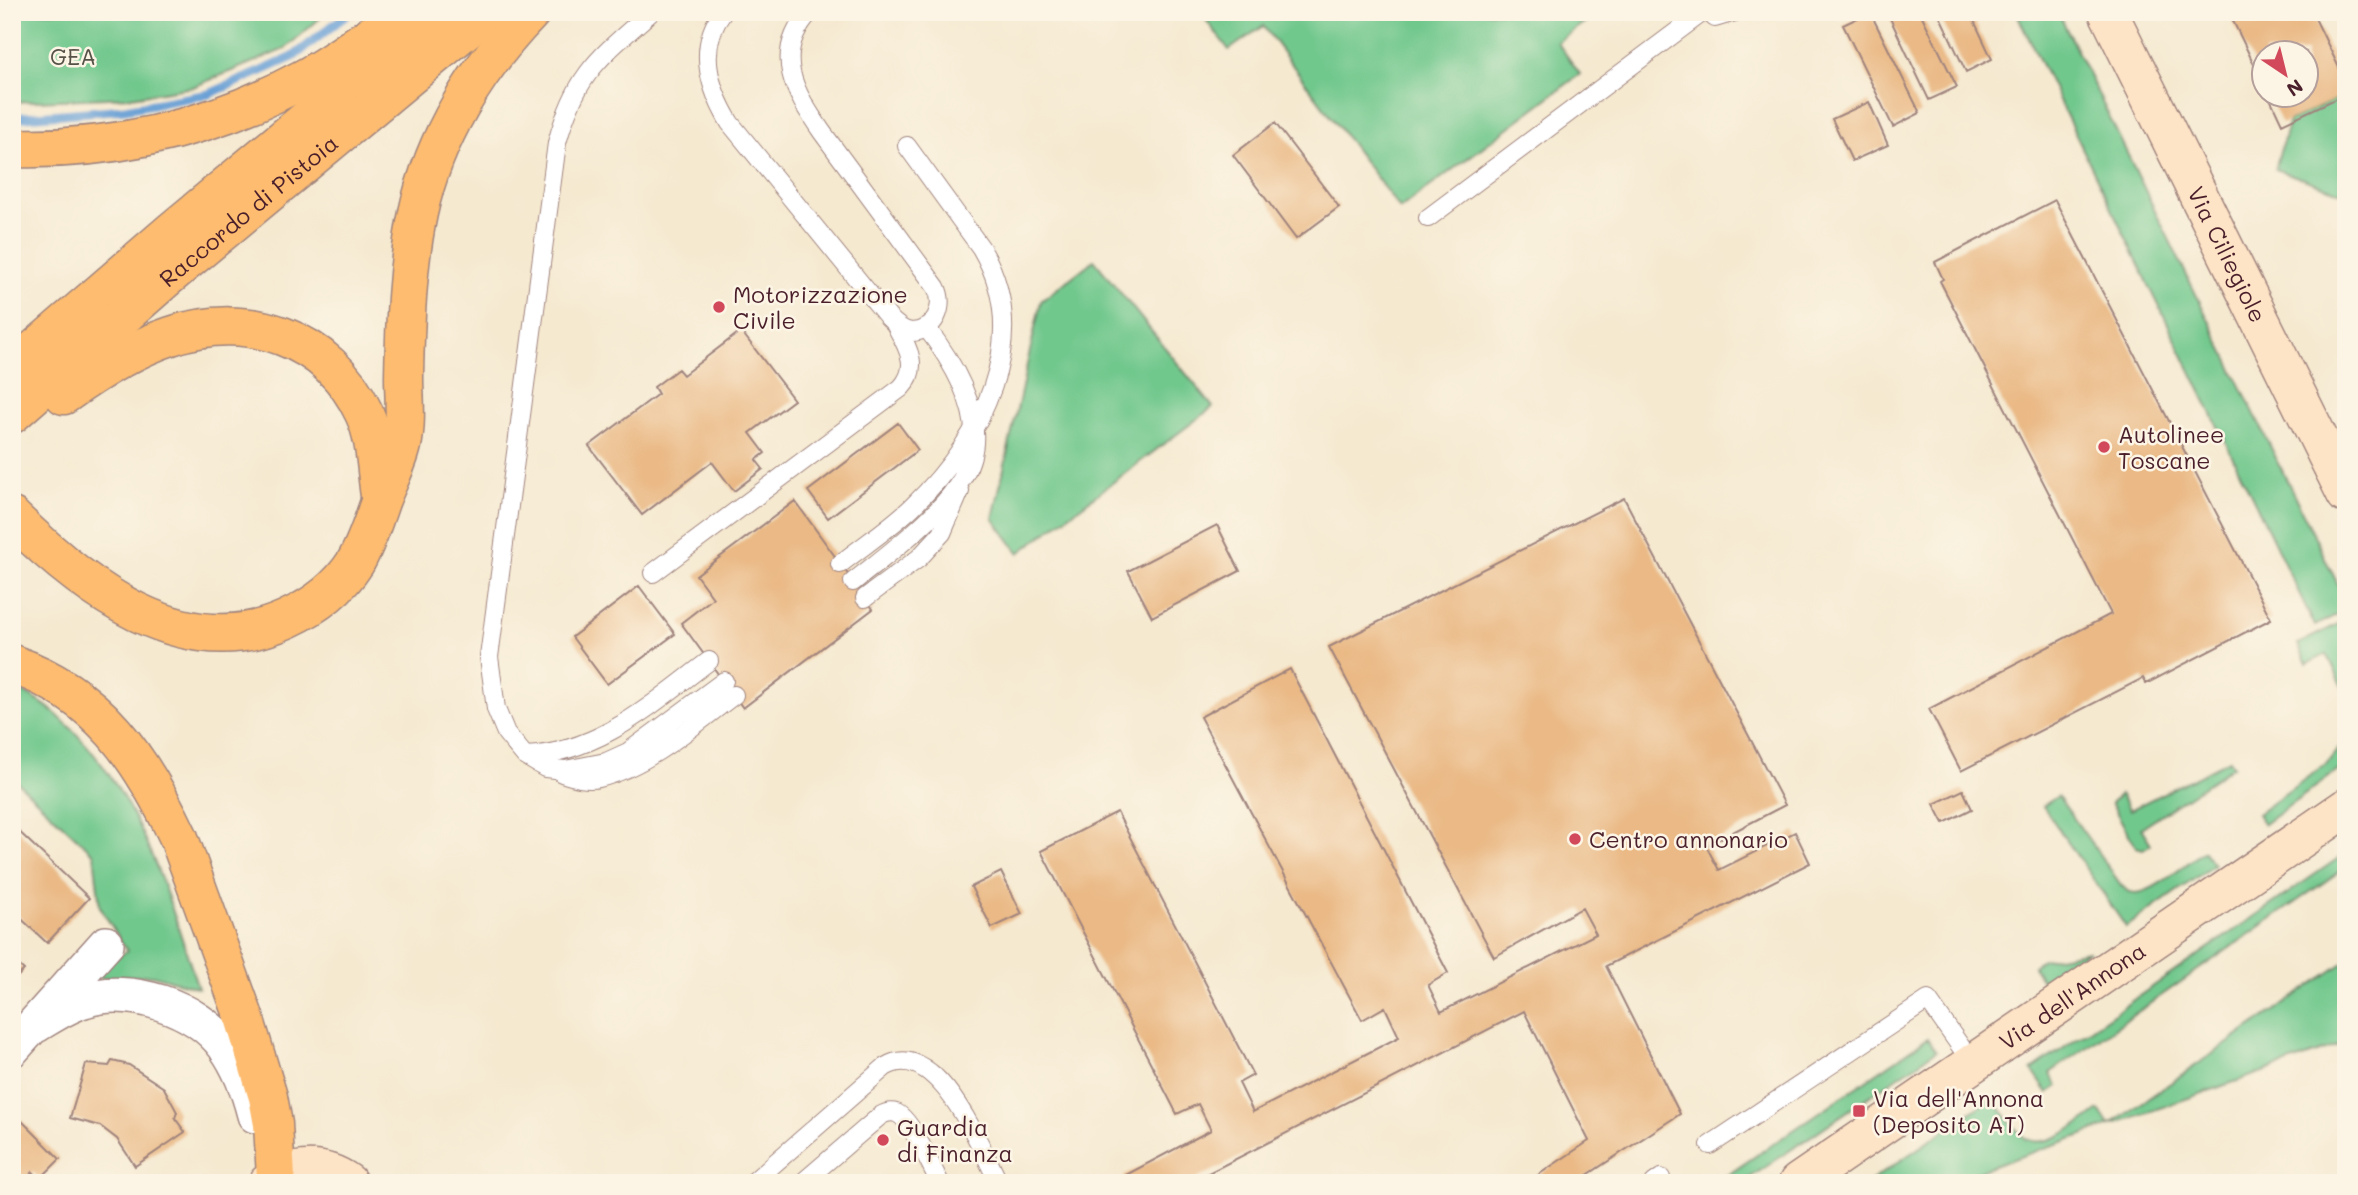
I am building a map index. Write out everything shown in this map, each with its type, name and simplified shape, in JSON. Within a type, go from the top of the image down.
[{"type":"highway","points":[[12,148],[54,149],[105,145],[167,134],[305,78],[408,12]]},
{"type":"highway","name":"Raccordo di Pistoia","points":[[12,369],[161,240],[436,12]]},
{"type":"highway","name":"Raccordo di Pistoia","points":[[12,414],[163,281],[487,12]]},
{"type":"highway","points":[[12,517],[48,552],[111,599],[153,620],[201,632],[226,634],[275,625],[298,614],[331,590],[355,563],[366,542],[404,436],[407,288],[418,211],[449,125],[508,36],[531,12]]},
{"type":"highway","points":[[12,435],[97,371],[154,342],[201,328],[221,326],[259,329],[286,336],[307,347],[335,372],[353,395],[364,413],[370,432],[380,502]]},
{"type":"highway","points":[[12,664],[37,672],[91,708],[120,737],[165,808],[179,838],[256,1054],[268,1097],[273,1124],[269,1181]]},
{"type":"street","name":"Via Ciliegiole","points":[[2108,12],[2346,494]]},
{"type":"street","name":"Via dell'Annona","points":[[1798,1183],[2346,808]]},
{"type":"street","points":[[24,1037],[106,944]]},
{"type":"street","points":[[24,1037],[84,1000],[119,995],[159,1002],[181,1012],[212,1032],[234,1059],[253,1106],[269,1181],[291,1172],[313,1170],[335,1175],[348,1183]]},
{"type":"lane","points":[[651,12],[589,69],[570,101],[557,143],[489,657],[496,709],[506,733],[524,756],[545,768],[565,770],[606,762],[628,752],[729,688]]},
{"type":"lane","points":[[653,573],[908,381],[912,372],[911,355],[895,324],[739,134],[722,109],[709,78],[707,52],[713,28],[723,12]]},
{"type":"lane","points":[[810,12],[799,25],[790,48],[793,84],[804,106],[936,287],[942,300],[938,315],[926,327],[911,332],[895,324]]},
{"type":"lane","points":[[1428,218],[1705,12],[1719,18],[1735,12]]},
{"type":"lane","points":[[840,564],[911,508],[951,464],[974,431],[998,372],[1002,352],[999,288],[992,266],[907,146]]},
{"type":"lane","points":[[865,598],[919,558],[942,533],[971,459],[974,431],[968,396],[947,354],[926,327]]},
{"type":"lane","points":[[853,582],[917,530],[950,497],[971,459]]},
{"type":"lane","points":[[524,756],[550,755],[575,748],[618,728],[709,661]]},
{"type":"lane","points":[[1710,1145],[1928,1000],[1973,1063]]},
{"type":"lane","points":[[752,1183],[885,1067],[901,1060],[916,1063],[942,1082],[999,1183]]},
{"type":"lane","points":[[802,1183],[880,1116],[891,1112],[897,1113],[907,1123],[940,1183]]},
{"type":"green space","name":"GEA","points":[[12,12],[327,12],[285,49],[193,87],[131,97],[12,102]]},
{"type":"green space","points":[[1200,12],[1599,12],[1557,42],[1580,74],[1400,209],[1263,26],[1229,50]]},
{"type":"green space","points":[[2016,12],[2058,12],[2346,601],[2346,610],[2315,626]]},
{"type":"green space","points":[[2346,94],[2346,194],[2275,169],[2289,121]]},
{"type":"green space","points":[[1094,260],[1213,407],[1019,553],[993,518],[1041,301]]},
{"type":"green space","points":[[2346,620],[2346,693],[2327,654],[2307,664],[2298,644]]},
{"type":"green space","points":[[12,686],[57,715],[85,743],[108,773],[146,841],[198,988],[152,975],[101,978],[95,974],[96,970],[127,951],[100,907],[94,854],[12,777]]},
{"type":"green space","points":[[2346,739],[2346,765],[2264,824],[2257,814],[2327,763]]},
{"type":"green space","points":[[2229,760],[2233,766],[2141,828],[2151,844],[2143,849],[2136,847],[2111,803],[2120,794],[2130,810]]},
{"type":"green space","points":[[2058,796],[2121,885],[2129,892],[2143,892],[2152,888],[2204,851],[2214,865],[2126,927],[2043,806]]},
{"type":"green space","points":[[2346,853],[2346,867],[2050,1073],[2058,1086],[2048,1093],[2032,1070]]},
{"type":"green space","points":[[2089,951],[2043,982],[2033,966],[2042,960]]},
{"type":"green space","points":[[2346,961],[2346,1043],[1945,1183],[1868,1183],[1993,1097],[2015,1128],[2033,1141],[2052,1139],[2063,1134],[2099,1110],[2110,1125]]},
{"type":"green space","points":[[1928,1038],[1936,1051],[1742,1183],[1716,1183]]},
{"type":"building","points":[[1870,12],[1920,113],[1893,127],[1843,25]]},
{"type":"building","points":[[1887,12],[1920,12],[1957,87],[1929,100]]},
{"type":"building","points":[[1938,12],[1970,12],[1992,59],[1966,72]]},
{"type":"building","points":[[2250,12],[2312,12],[2346,82],[2346,94],[2320,106],[2320,38],[2250,38],[2250,56],[2233,21]]},
{"type":"building","points":[[1869,102],[1888,145],[1852,161],[1832,119]]},
{"type":"building","points":[[2275,108],[2316,108],[2282,124]]},
{"type":"building","points":[[1275,123],[1339,207],[1296,239],[1233,155]]},
{"type":"building","name":"Autolinee Toscane","points":[[2055,200],[2271,619],[2146,684],[2143,678],[1961,771],[1929,709],[2111,614],[1940,281],[1943,279],[1935,262]]},
{"type":"building","points":[[741,331],[794,400],[750,433],[765,453],[756,460],[763,469],[734,491],[712,462],[642,515],[589,446],[658,394],[654,387],[678,369],[683,375]]},
{"type":"building","points":[[898,423],[918,450],[828,518],[808,491]]},
{"type":"building","name":"Centro annonario","points":[[1624,498],[1785,805],[1706,846],[1719,870],[1795,832],[1810,863],[1606,966],[1680,1114],[1575,1183],[1526,1183],[1589,1141],[1524,1011],[1189,1183],[1127,1183],[1124,1176],[1211,1130],[1198,1104],[1177,1114],[1041,851],[1117,812],[1253,1075],[1239,1083],[1253,1112],[1399,1037],[1385,1007],[1362,1020],[1200,717],[1290,669],[1448,973],[1428,985],[1441,1012],[1596,934],[1582,908],[1494,957],[1329,647]]},
{"type":"building","points":[[795,501],[873,609],[743,708],[681,623],[713,598],[696,575]]},
{"type":"building","points":[[1217,525],[1240,571],[1152,617],[1128,571]]},
{"type":"building","points":[[639,586],[675,634],[607,684],[572,637]]},
{"type":"building","points":[[1963,790],[1972,809],[1944,823],[1934,804]]},
{"type":"building","points":[[12,825],[89,898],[47,943],[12,910]]},
{"type":"building","points":[[1001,872],[1022,914],[992,928],[971,887]]},
{"type":"building","points":[[12,959],[24,970],[12,982]]},
{"type":"building","points":[[112,1061],[129,1065],[164,1088],[177,1112],[175,1118],[185,1132],[135,1166],[117,1139],[100,1126],[70,1118],[86,1064],[109,1066]]},
{"type":"building","points":[[18,1117],[60,1159],[40,1179],[33,1172],[22,1183],[12,1183],[12,1122]]},
{"type":"waterway","points":[[12,118],[125,109],[209,94],[293,57],[350,12]]},
{"type":"place","name":"Motorizzazione Civile","points":[[719,307]]},
{"type":"place","name":"Autolinee Toscane","points":[[2104,447]]},
{"type":"place","name":"Centro annonario","points":[[1575,839]]},
{"type":"place","name":"Via dell'Annona (Deposito AT)","points":[[1859,1111]]},
{"type":"place","name":"Guardia di Finanza","points":[[883,1140]]}]
